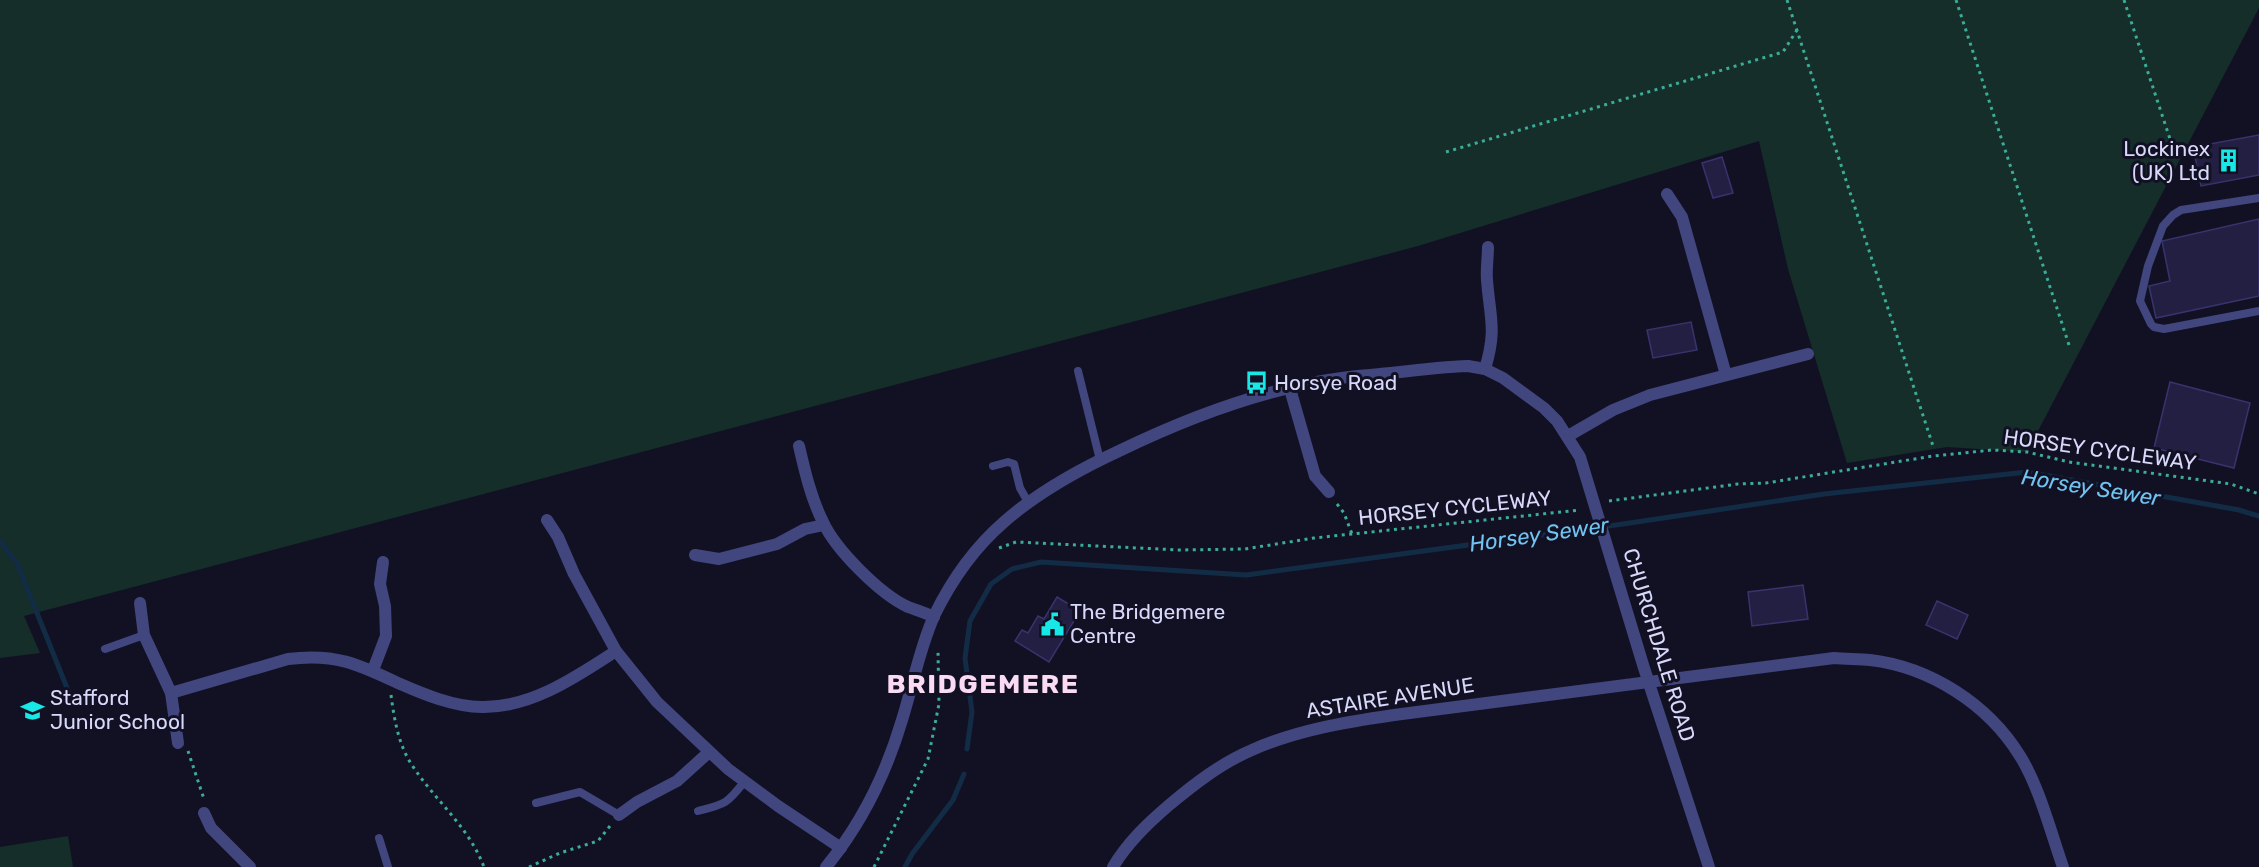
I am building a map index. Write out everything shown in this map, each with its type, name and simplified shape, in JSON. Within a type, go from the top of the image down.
[{"type":"street","points":[[1667,194],[1682,217],[1726,375]]},
{"type":"street","points":[[826,867],[859,821],[878,786],[892,751],[914,673],[934,616],[957,575],[976,550],[1002,523],[1028,502],[1100,460],[1152,435],[1204,414],[1264,394],[1328,380],[1449,366],[1485,369],[1492,344],[1493,330],[1487,279],[1488,247]]},
{"type":"street","points":[[1568,436],[1650,394],[1808,354]]},
{"type":"street","name":"CHURCHDALE ROAD","points":[[1485,369],[1503,378],[1544,408],[1557,421],[1581,457],[1648,680],[1709,867]]},
{"type":"street","points":[[1290,388],[1315,476],[1329,492]]},
{"type":"street","points":[[799,446],[807,479],[824,525],[847,555],[888,595],[907,606],[934,616]]},
{"type":"street","points":[[547,520],[558,537],[574,574],[616,651],[657,702],[708,753],[744,782],[841,848]]},
{"type":"street","points":[[695,555],[718,559],[777,544],[805,529],[824,525]]},
{"type":"street","points":[[373,670],[386,636],[386,614],[380,584],[383,562]]},
{"type":"street","points":[[140,603],[144,635],[171,693],[178,743]]},
{"type":"street","points":[[171,693],[288,659],[307,657],[352,662],[421,693],[481,708],[510,705],[532,698],[580,674],[616,651]]},
{"type":"street","name":"ASTAIRE AVENUE","points":[[1113,867],[1146,824],[1208,775],[1250,750],[1296,734],[1394,714],[1834,658],[1872,660],[1910,669],[1940,681],[1971,702],[2000,729],[2021,756],[2037,793],[2063,867]]},
{"type":"street","points":[[619,815],[637,802],[677,780],[708,753]]},
{"type":"street","points":[[204,813],[211,828],[250,867]]},
{"type":"lane","points":[[2259,198],[2181,210],[2173,215],[2160,232],[2148,266],[2140,301],[2151,324],[2164,329],[2259,311]]},
{"type":"lane","points":[[1078,371],[1100,460]]},
{"type":"lane","points":[[993,466],[1008,462],[1014,464],[1020,488],[1028,502]]},
{"type":"lane","points":[[105,649],[144,635]]},
{"type":"lane","points":[[698,811],[723,805],[732,798],[744,782]]},
{"type":"lane","points":[[536,803],[580,792],[619,815]]},
{"type":"lane","points":[[379,838],[388,867]]},
{"type":"path","points":[[1788,0],[1933,446]]},
{"type":"path","points":[[1956,0],[2070,348]]},
{"type":"path","points":[[2124,0],[2172,145]]},
{"type":"path","points":[[1446,152],[1783,52],[1797,30]]},
{"type":"path","name":"HORSEY CYCLEWAY","points":[[998,548],[1016,542],[1179,550],[1245,549],[1352,534],[1598,510],[1616,499],[1766,483],[1933,456],[1992,450],[2027,452],[2069,462],[2231,484],[2259,494]]},
{"type":"path","points":[[1329,492],[1344,513],[1352,534]]},
{"type":"path","points":[[874,867],[928,759],[939,704],[938,647]]},
{"type":"path","points":[[395,681],[391,696],[398,737],[408,760],[466,831],[484,867]]},
{"type":"path","points":[[178,743],[188,751],[204,796],[204,813]]},
{"type":"path","points":[[529,867],[560,853],[598,841],[619,815]]},
{"type":"green space","points":[[0,0],[2259,0],[2259,8],[2027,452],[1947,447],[1847,463],[1788,269],[1759,141],[1418,246],[24,616],[40,653],[0,658]]},
{"type":"green space","points":[[68,836],[73,867],[0,867],[0,847]]},
{"type":"building","name":"Lockinex (UK) Ltd","points":[[2259,135],[2259,175],[2201,186],[2193,147]]},
{"type":"building","points":[[1722,157],[1733,193],[1713,198],[1702,163]]},
{"type":"building","points":[[2259,219],[2259,296],[2156,318],[2149,286],[2170,281],[2162,241]]},
{"type":"building","points":[[1691,322],[1697,350],[1653,358],[1647,330]]},
{"type":"building","points":[[2170,382],[2250,403],[2234,468],[2154,448]]},
{"type":"building","points":[[1803,585],[1808,619],[1752,626],[1748,592]]},
{"type":"building","name":"The Bridgemere Centre","points":[[1057,597],[1080,611],[1049,662],[1015,641],[1022,630],[1028,633],[1038,616],[1044,619]]},
{"type":"building","points":[[1937,601],[1968,615],[1957,639],[1926,625]]},
{"type":"waterway","name":"Horsey Sewer","points":[[967,749],[972,712],[965,658],[970,621],[991,584],[1012,569],[1041,562],[1246,575],[1623,524],[1824,494],[2027,472],[2239,510],[2259,516]]},
{"type":"waterway","points":[[0,541],[17,563],[73,703]]},
{"type":"waterway","name":"Horsey Sewer","points":[[905,867],[912,854],[953,800],[964,774]]},
{"type":"place","name":"Lockinex (UK) Ltd","points":[[2228,161]]},
{"type":"place","name":"Horsye Road","points":[[1256,383]]},
{"type":"place","name":"The Bridgemere Centre","points":[[1052,624]]},
{"type":"place","name":"Stafford Junior School","points":[[32,710]]},
{"type":"district","name":"BRIDGEMERE","points":[[983,684]]}]
